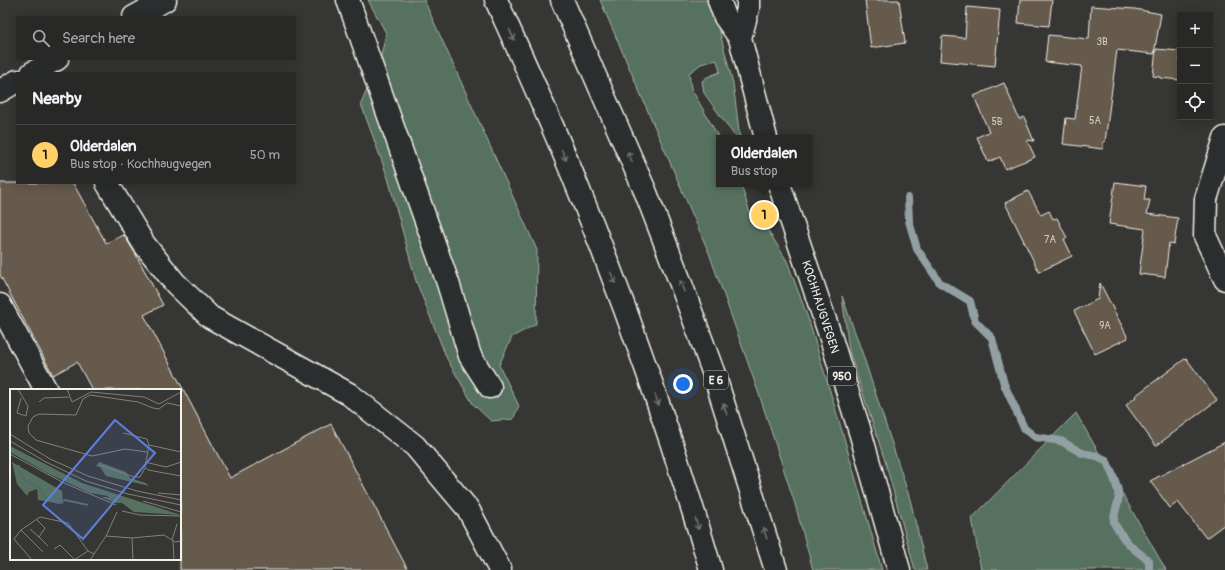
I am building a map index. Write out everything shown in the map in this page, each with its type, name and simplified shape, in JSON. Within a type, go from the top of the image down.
[{"type":"main road","points":[[138,10],[165,0]]},
{"type":"main road","points":[[348,0],[448,283],[470,356],[490,387]]},
{"type":"main road","points":[[496,0],[579,188],[620,294],[658,401],[711,570]]},
{"type":"main road","name":"E 6","points":[[562,0],[646,193],[681,284],[715,377],[776,570]]},
{"type":"main road","points":[[719,0],[725,17],[740,38],[765,135]]},
{"type":"main road","points":[[740,38],[748,9],[748,0]]},
{"type":"main road","points":[[0,91],[16,82]]},
{"type":"main road","points":[[1225,138],[1206,199],[1205,236],[1225,279]]},
{"type":"main road","points":[[108,184],[144,244],[175,283],[210,317],[349,394],[415,446],[468,508],[500,570]]},
{"type":"main road","name":"KOCHHAUGVEGEN","points":[[780,187],[829,332],[861,435],[899,570]]},
{"type":"main road","points":[[0,305],[45,389]]},
{"type":"green space","points":[[368,0],[424,0],[537,250],[536,324],[512,337],[499,365],[519,406],[513,419],[491,421],[473,404],[447,359],[416,281],[388,178],[361,104],[381,56],[386,33]]},
{"type":"green space","points":[[600,0],[708,0],[720,33],[733,83],[740,135],[734,135],[704,93],[702,81],[707,77],[720,72],[717,60],[701,64],[689,73],[691,88],[717,135],[716,135],[716,187],[742,187],[753,223],[768,230],[787,261],[808,318],[882,570],[813,570],[795,504],[761,400],[709,253]]},
{"type":"green space","points":[[842,296],[910,499],[927,570],[915,570],[885,461],[849,351]]},
{"type":"green space","points":[[1076,413],[1166,570],[981,570],[972,518]]},
{"type":"building","points":[[865,0],[899,0],[905,43],[871,48]]},
{"type":"building","points":[[1020,0],[1052,0],[1049,26],[1018,23]]},
{"type":"building","points":[[1091,6],[1135,9],[1161,14],[1154,54],[1117,50],[1103,149],[1063,144],[1066,118],[1075,119],[1082,66],[1045,62],[1048,35],[1089,39]]},
{"type":"building","points":[[967,7],[1000,10],[995,66],[940,61],[942,36],[965,38]]},
{"type":"building","points":[[1156,49],[1177,51],[1177,80],[1153,76]]},
{"type":"building","points":[[1004,83],[1019,119],[1024,117],[1034,141],[1027,140],[1035,157],[1005,169],[1000,157],[988,162],[977,137],[989,132],[974,96]]},
{"type":"building","points":[[1115,182],[1146,186],[1144,200],[1150,200],[1147,214],[1178,218],[1174,244],[1169,243],[1165,277],[1139,274],[1145,229],[1109,224]]},
{"type":"building","points":[[0,183],[74,184],[106,243],[124,235],[163,305],[144,315],[230,478],[331,424],[408,570],[180,570],[181,389],[91,389],[77,362],[53,375],[0,275]]},
{"type":"building","points":[[1028,191],[1041,215],[1049,211],[1053,219],[1057,218],[1067,238],[1064,239],[1072,256],[1039,272],[1005,203]]},
{"type":"building","points":[[1100,283],[1128,338],[1095,354],[1074,311],[1098,299]]},
{"type":"building","points":[[1186,358],[1217,400],[1156,446],[1126,405],[1136,397],[1135,396]]},
{"type":"building","points":[[1225,442],[1225,524],[1206,538],[1178,502],[1170,508],[1150,481]]},
{"type":"waterway","points":[[908,198],[909,221],[917,249],[940,283],[970,301],[975,321],[992,338],[1004,384],[1024,428],[1035,437],[1061,441],[1082,453],[1097,456],[1106,460],[1115,480],[1119,497],[1114,523],[1128,544],[1149,561],[1149,570]]},
{"type":"place","name":"Olderdalen","points":[[764,215]]}]
